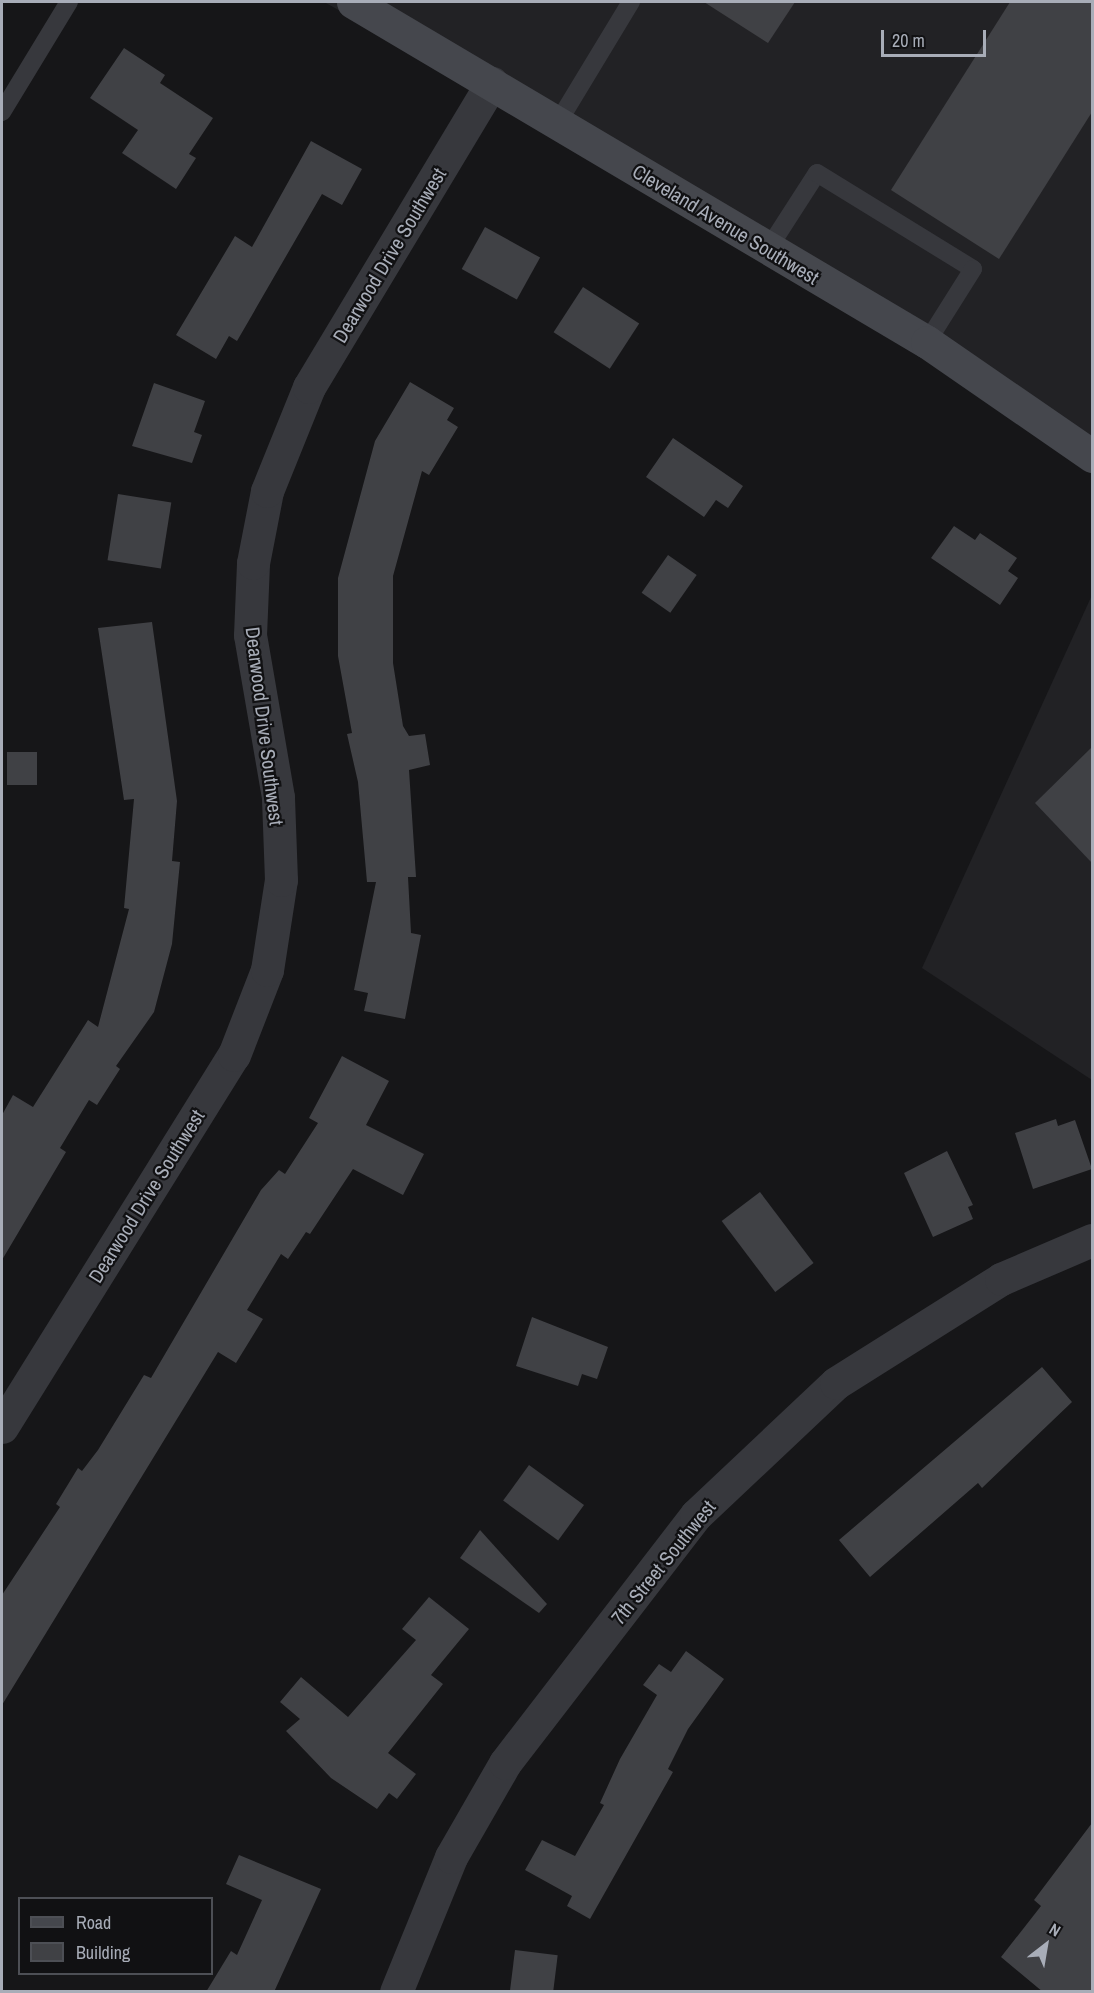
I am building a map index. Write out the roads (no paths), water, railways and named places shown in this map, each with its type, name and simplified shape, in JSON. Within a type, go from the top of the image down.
[{"type":"main road","name":"Cleveland Avenue Southwest","points":[[353,2],[927,342],[1092,456]]},
{"type":"street","name":"Dearwood Drive Southwest","points":[[2,1427],[234,1055],[267,970],[281,880],[278,796],[250,636],[253,563],[267,492],[309,387],[492,83]]},
{"type":"street","name":"7th Street Southwest","points":[[396,1992],[451,1857],[505,1763],[696,1515],[836,1383],[1001,1279],[1092,1240]]},
{"type":"lane","points":[[2,112],[69,2]]},
{"type":"lane","points":[[557,124],[631,2]]},
{"type":"lane","points":[[768,249],[817,173],[973,269],[927,342]]}]
